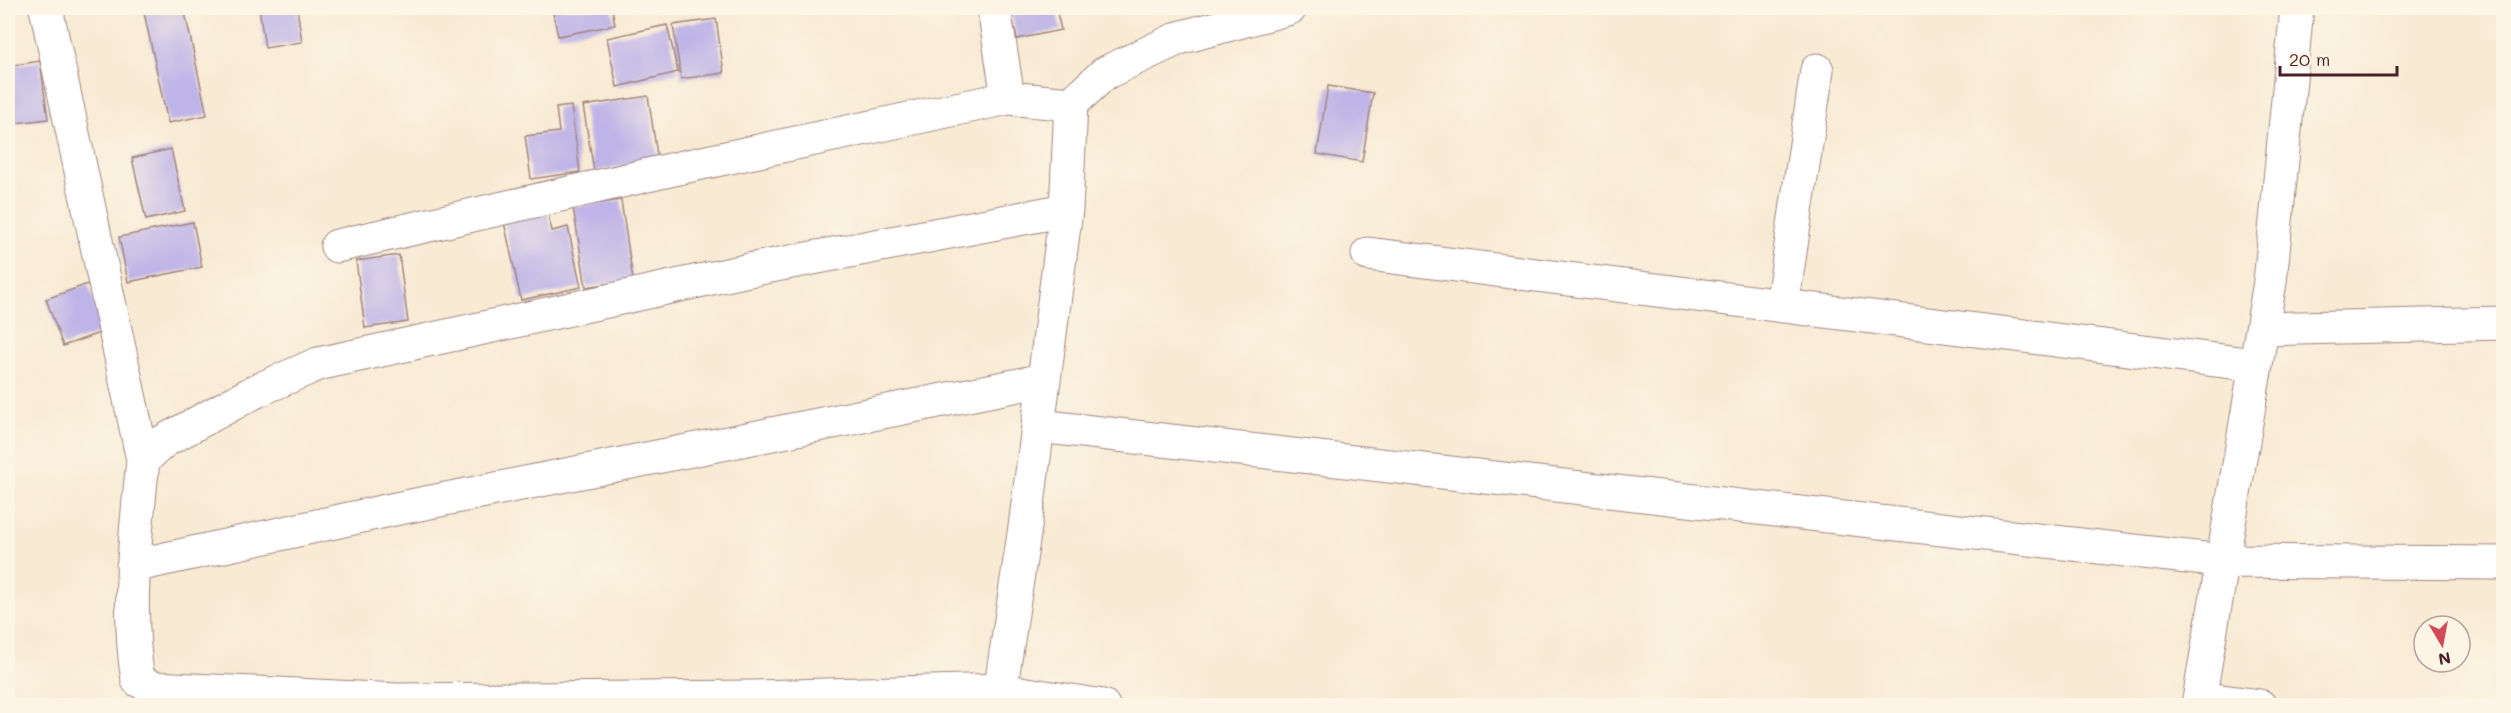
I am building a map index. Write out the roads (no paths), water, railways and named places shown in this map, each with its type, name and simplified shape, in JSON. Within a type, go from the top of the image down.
[{"type":"street","points":[[46,8],[143,460],[133,566],[133,651],[138,680],[153,688],[396,700],[754,697],[999,698],[1102,705]]},
{"type":"street","points":[[993,8],[1008,98]]},
{"type":"street","points":[[999,698],[1039,426],[1066,210],[1071,104],[1105,73],[1179,38],[1290,8]]},
{"type":"street","points":[[2260,705],[2198,702],[2270,282],[2297,8]]},
{"type":"street","points":[[1782,306],[1817,70]]},
{"type":"street","points":[[337,246],[695,164],[1008,98],[1071,104]]},
{"type":"street","points":[[143,460],[164,441],[215,413],[256,391],[318,364],[749,270],[1066,210]]},
{"type":"street","points":[[1368,254],[2255,365]]},
{"type":"street","points":[[2262,329],[2504,323]]},
{"type":"street","points":[[133,566],[390,510],[1044,380]]},
{"type":"street","points":[[1039,426],[2222,561],[2504,563]]}]
